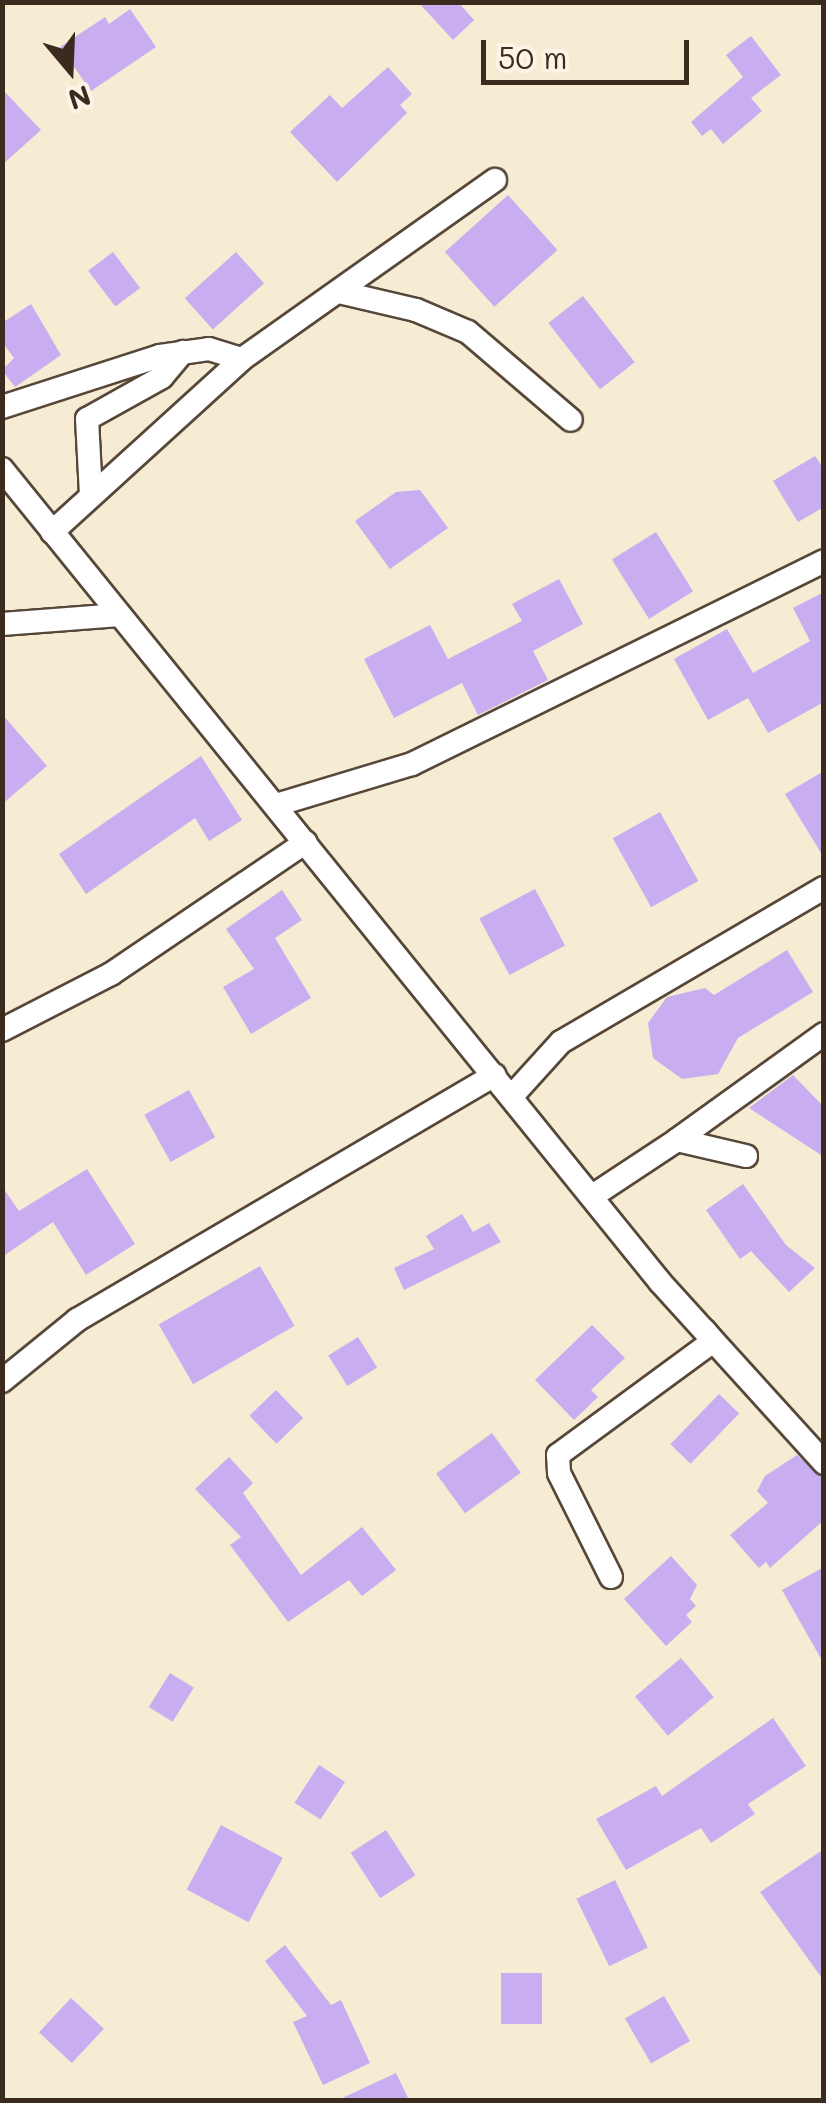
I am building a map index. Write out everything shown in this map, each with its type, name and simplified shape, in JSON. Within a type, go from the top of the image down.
[{"type":"street","points":[[52,532],[242,359],[495,180]]},
{"type":"street","points":[[339,292],[416,310],[468,332],[571,420]]},
{"type":"street","points":[[2,407],[86,376],[183,352],[209,349],[242,359]]},
{"type":"street","points":[[92,495],[87,419],[162,377],[183,352]]},
{"type":"street","points":[[2,469],[594,1194],[661,1283],[824,1463]]},
{"type":"street","points":[[276,805],[412,764],[824,562]]},
{"type":"street","points":[[2,624],[120,615]]},
{"type":"street","points":[[2,1030],[111,974],[306,842]]},
{"type":"street","points":[[512,1096],[561,1042],[824,888]]},
{"type":"street","points":[[594,1194],[677,1140],[824,1034]]},
{"type":"street","points":[[2,1382],[77,1320],[494,1075]]},
{"type":"street","points":[[677,1140],[746,1156]]},
{"type":"street","points":[[612,1576],[556,1462],[574,1438],[713,1340],[661,1283]]},
{"type":"building","points":[[418,2],[458,2],[474,20],[453,40]]},
{"type":"building","points":[[130,9],[156,47],[91,91],[60,47],[105,17],[109,24]]},
{"type":"building","points":[[751,36],[781,75],[751,98],[762,111],[723,144],[711,129],[702,136],[691,122],[743,77],[726,55]]},
{"type":"building","points":[[388,67],[412,94],[400,105],[407,113],[337,182],[290,132],[330,95],[342,108]]},
{"type":"building","points":[[2,89],[41,130],[2,165]]},
{"type":"building","points":[[508,195],[558,250],[494,307],[445,252]]},
{"type":"building","points":[[113,252],[140,288],[115,307],[88,271]]},
{"type":"building","points":[[236,252],[264,283],[213,329],[185,298]]},
{"type":"building","points":[[583,296],[635,362],[600,389],[548,323]]},
{"type":"building","points":[[31,304],[61,355],[15,387],[2,370],[14,358],[2,342],[2,323]]},
{"type":"building","points":[[815,456],[824,469],[824,507],[798,522],[773,481]]},
{"type":"building","points":[[420,490],[448,528],[390,569],[355,521],[396,492]]},
{"type":"building","points":[[656,532],[693,591],[649,619],[612,560]]},
{"type":"building","points":[[559,579],[583,624],[533,651],[548,680],[478,715],[462,683],[394,718],[364,659],[430,625],[448,659],[522,621],[512,604]]},
{"type":"building","points":[[824,592],[824,702],[768,733],[748,698],[708,720],[674,659],[727,629],[753,673],[810,641],[793,608]]},
{"type":"building","points":[[2,714],[47,766],[2,804]]},
{"type":"building","points":[[201,756],[242,820],[209,841],[195,818],[86,894],[59,854]]},
{"type":"building","points":[[824,771],[824,858],[785,794]]},
{"type":"building","points":[[660,812],[698,881],[651,907],[613,838]]},
{"type":"building","points":[[535,889],[565,946],[509,975],[479,919]]},
{"type":"building","points":[[282,890],[302,920],[275,938],[311,998],[251,1034],[223,987],[254,969],[226,929]]},
{"type":"building","points":[[787,950],[813,992],[738,1038],[718,1074],[682,1079],[653,1058],[648,1023],[667,997],[705,988],[714,995]]},
{"type":"building","points":[[793,1075],[824,1107],[824,1157],[749,1108]]},
{"type":"building","points":[[189,1090],[215,1137],[171,1162],[144,1115]]},
{"type":"building","points":[[87,1169],[135,1244],[86,1275],[53,1222],[2,1257],[2,1186],[19,1211]]},
{"type":"building","points":[[743,1184],[786,1245],[815,1268],[789,1292],[751,1251],[740,1259],[706,1210]]},
{"type":"building","points":[[462,1214],[473,1232],[489,1223],[501,1242],[404,1290],[394,1268],[434,1249],[426,1236]]},
{"type":"building","points":[[260,1266],[294,1326],[193,1384],[159,1324]]},
{"type":"building","points":[[592,1325],[625,1358],[591,1390],[598,1397],[574,1420],[535,1380]]},
{"type":"building","points":[[358,1337],[377,1368],[347,1386],[328,1356]]},
{"type":"building","points":[[276,1390],[303,1418],[276,1444],[249,1416]]},
{"type":"building","points":[[719,1394],[739,1413],[691,1464],[670,1444]]},
{"type":"building","points":[[492,1433],[521,1473],[465,1513],[436,1474]]},
{"type":"building","points":[[797,1455],[824,1478],[824,1520],[770,1568],[766,1562],[759,1568],[730,1535],[768,1503],[757,1491],[765,1476]]},
{"type":"building","points":[[229,1457],[253,1483],[243,1493],[301,1575],[362,1527],[396,1570],[362,1596],[349,1580],[288,1622],[230,1545],[241,1537],[195,1489]]},
{"type":"building","points":[[671,1556],[697,1585],[690,1599],[696,1606],[686,1615],[692,1622],[666,1646],[624,1599]]},
{"type":"building","points":[[824,1567],[824,1664],[782,1590]]},
{"type":"building","points":[[681,1658],[714,1697],[668,1736],[635,1697]]},
{"type":"building","points":[[170,1673],[194,1688],[173,1722],[149,1707]]},
{"type":"building","points":[[773,1718],[806,1766],[748,1804],[755,1814],[711,1843],[701,1828],[626,1870],[596,1819],[656,1786],[662,1796]]},
{"type":"building","points":[[319,1765],[345,1782],[320,1820],[294,1803]]},
{"type":"building","points":[[221,1825],[283,1858],[249,1922],[187,1889]]},
{"type":"building","points":[[386,1830],[415,1875],[380,1898],[351,1853]]},
{"type":"building","points":[[824,1849],[824,1981],[760,1892]]},
{"type":"building","points":[[615,1880],[648,1947],[609,1966],[576,1899]]},
{"type":"building","points":[[285,1945],[331,2005],[341,2000],[370,2063],[323,2085],[293,2022],[307,2016],[265,1961]]},
{"type":"building","points":[[501,1973],[542,1973],[542,2024],[501,2024]]},
{"type":"building","points":[[664,1996],[690,2041],[651,2064],[625,2018]]},
{"type":"building","points":[[71,1998],[104,2029],[72,2063],[39,2032]]},
{"type":"building","points":[[396,2073],[409,2100],[338,2100]]}]
